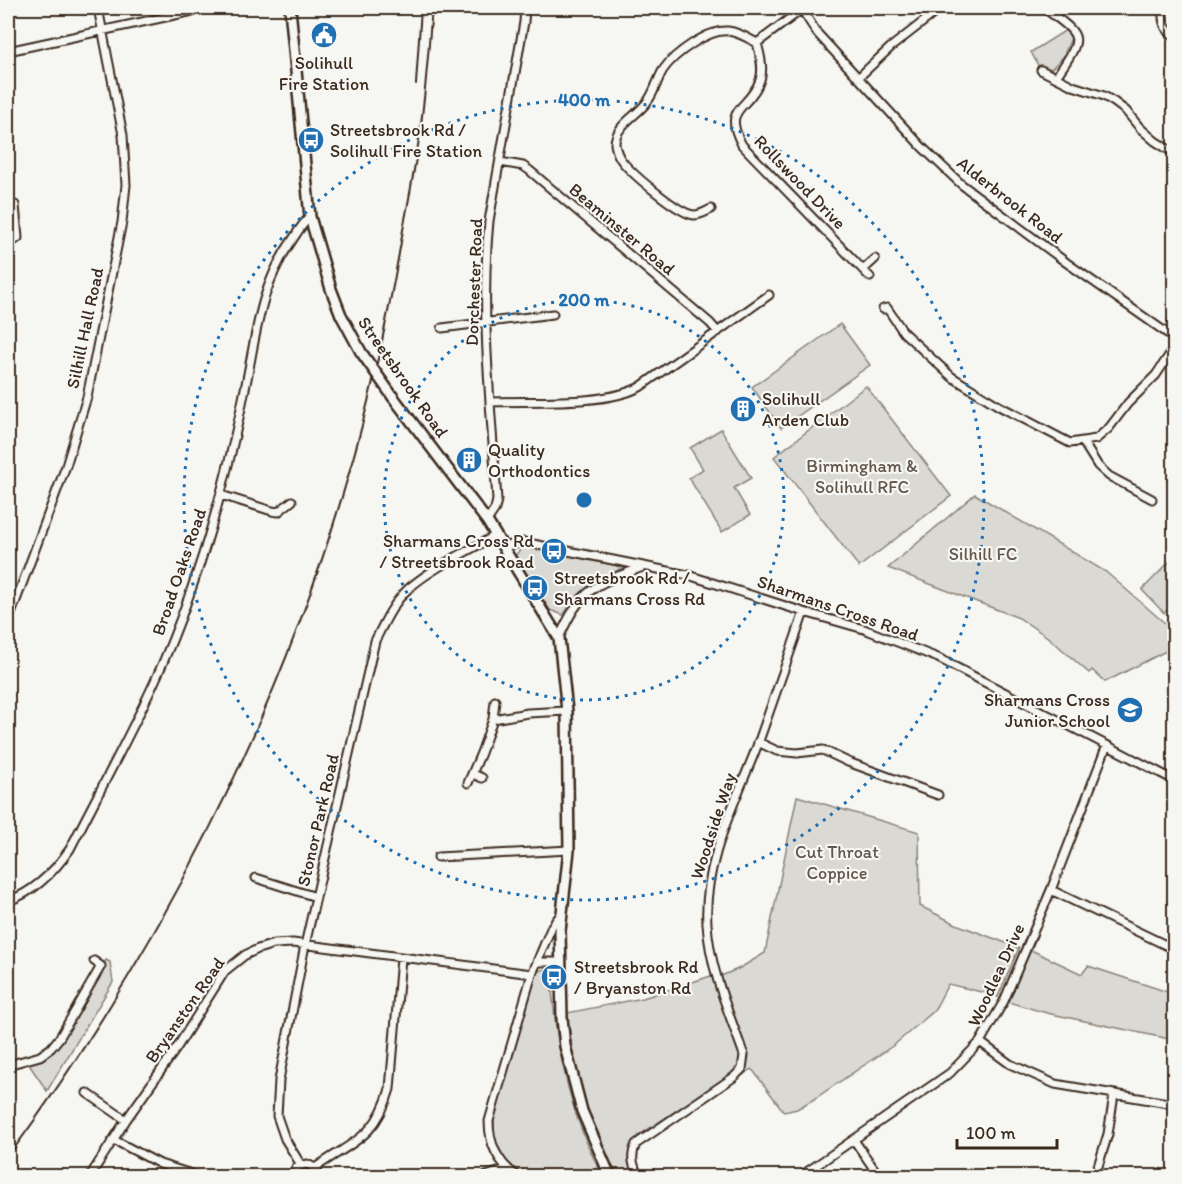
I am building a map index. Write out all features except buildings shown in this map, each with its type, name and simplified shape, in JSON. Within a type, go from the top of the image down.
[{"type":"main road","name":"Streetsbrook Road","points":[[290,8],[310,217],[341,315],[361,352],[487,521],[559,638],[567,711],[569,850],[561,914],[559,962],[565,1046],[582,1111],[610,1176]]},
{"type":"street","name":"Silhill Hall Road","points":[[8,622],[62,476],[84,407],[122,222],[126,185],[123,135],[98,8]]},
{"type":"street","points":[[8,51],[207,8]]},
{"type":"street","name":"Dorchester Road","points":[[487,521],[495,509],[497,500],[485,322],[487,250],[525,8]]},
{"type":"street","points":[[858,78],[891,47],[941,8]]},
{"type":"street","points":[[1044,8],[1072,28],[1077,37],[1076,46],[1056,77]]},
{"type":"street","points":[[1164,8],[1163,25],[1174,36]]},
{"type":"street","points":[[711,208],[695,215],[685,213],[667,201],[621,161],[616,152],[617,135],[620,129],[649,100],[654,85],[673,57],[708,35],[725,30],[757,43],[801,9]]},
{"type":"street","name":"Alderbrook Road","points":[[801,9],[816,33],[922,147],[961,184],[1067,263],[1174,338]]},
{"type":"street","name":"Rollswood Drive","points":[[757,43],[762,71],[753,93],[735,116],[733,123],[735,132],[742,145],[870,277]]},
{"type":"street","points":[[1041,70],[1114,102],[1155,141],[1174,153]]},
{"type":"street","name":"Beaminster Road","points":[[500,162],[523,166],[529,170],[718,332]]},
{"type":"street","points":[[8,242],[18,238],[15,205]]},
{"type":"street","name":"Broad Oaks Road","points":[[8,901],[37,885],[56,869],[70,849],[154,683],[198,571],[221,495],[265,291],[287,247],[310,217]]},
{"type":"street","points":[[864,270],[875,259]]},
{"type":"street","points":[[490,402],[618,396],[640,387],[769,295]]},
{"type":"street","points":[[883,309],[887,308],[904,333],[952,377],[999,406],[1052,435],[1070,442],[1096,439],[1109,428],[1128,402],[1156,375],[1174,348]]},
{"type":"street","points":[[442,328],[553,314]]},
{"type":"street","points":[[1083,442],[1098,466],[1109,476],[1152,500]]},
{"type":"street","points":[[221,495],[272,512],[278,512],[292,501]]},
{"type":"street","name":"Stonor Park Road","points":[[301,1165],[285,1139],[278,1116],[277,1095],[305,945],[375,641],[385,620],[407,590],[418,581],[496,536]]},
{"type":"street","name":"Sharmans Cross Road","points":[[503,547],[523,542],[688,574],[804,612],[864,628],[938,658],[1174,780]]},
{"type":"street","points":[[559,638],[568,617],[587,593],[609,579],[645,566]]},
{"type":"street","name":"Woodside Way","points":[[638,1176],[632,1161],[632,1153],[636,1144],[734,1077],[742,1069],[744,1060],[716,977],[708,938],[707,909],[713,866],[730,813],[804,612]]},
{"type":"street","points":[[468,783],[493,719],[495,701]]},
{"type":"street","points":[[493,719],[528,713],[567,711]]},
{"type":"street","points":[[758,742],[777,751],[797,753],[823,750],[848,762],[938,795]]},
{"type":"street","name":"Woodlea Drive","points":[[801,1176],[950,1073],[980,1042],[1004,1001],[1051,890],[1107,745]]},
{"type":"street","points":[[473,774],[482,778]]},
{"type":"street","points":[[438,857],[569,850]]},
{"type":"street","points":[[256,878],[316,897]]},
{"type":"street","points":[[1051,890],[1174,949]]},
{"type":"street","name":"Streetsbrook Road","points":[[517,1176],[507,1169],[493,1148],[489,1121],[532,974],[552,926],[561,914]]},
{"type":"street","name":"Bryanston Road","points":[[90,1176],[176,1049],[225,971],[245,955],[258,949],[274,944],[293,943],[532,974]]},
{"type":"street","points":[[315,1168],[366,1134],[384,1108],[390,1089],[401,958]]},
{"type":"street","points":[[8,1065],[40,1056],[60,1037],[101,966],[94,961]]},
{"type":"street","points":[[537,962],[559,962]]},
{"type":"street","points":[[980,1042],[1010,1064],[1035,1077],[1067,1087],[1174,1104]]},
{"type":"street","points":[[87,1093],[126,1120]]},
{"type":"street","points":[[1095,1176],[1108,1134],[1114,1095]]},
{"type":"street","points":[[114,1140],[160,1164],[198,1176]]},
{"type":"street","points":[[854,1140],[879,1176]]},
{"type":"street","points":[[292,1176],[294,1170],[301,1165],[310,1165],[320,1176]]},
{"type":"street","points":[[486,1176],[507,1169]]},
{"type":"green space","points":[[1066,30],[1071,38],[1063,57],[1051,69],[1039,67],[1031,52]]},
{"type":"green space","points":[[840,324],[870,365],[781,428],[752,387]]},
{"type":"green space","name":"Birmingham & Solihull RFC","points":[[866,386],[951,496],[859,567],[774,457]]},
{"type":"green space","points":[[721,429],[751,478],[734,488],[750,515],[722,532],[689,478],[703,469],[690,448]]},
{"type":"green space","name":"Silhill FC","points":[[975,494],[1106,572],[1174,631],[1174,647],[1105,682],[1092,670],[1089,673],[1049,638],[1019,618],[888,568]]},
{"type":"green space","points":[[523,546],[623,567],[579,594],[563,615],[550,610],[515,556]]},
{"type":"green space","points":[[1174,557],[1174,603],[1164,613],[1142,590]]},
{"type":"green space","name":"Cut Throat Coppice","points":[[797,796],[919,832],[920,906],[956,924],[1019,948],[998,997],[948,984],[934,1011],[894,1045],[814,1099],[797,1109],[784,1112],[752,1069],[744,1074],[747,1057],[721,976],[765,953]]},
{"type":"green space","points":[[1031,950],[1082,974],[1088,966],[1174,994],[1174,1040],[1047,1013],[1008,1002]]},
{"type":"green space","points":[[106,960],[110,962],[113,982],[47,1091],[28,1063],[47,1056],[56,1046]]},
{"type":"green space","points":[[551,968],[555,1021],[565,1075],[581,1127],[603,1176],[523,1176],[509,1167],[498,1149],[494,1134],[494,1112],[535,974]]},
{"type":"green space","points":[[711,976],[742,1058],[741,1064],[737,1070],[638,1136],[630,1156],[634,1176],[615,1176],[589,1116],[574,1062],[567,1013],[643,998]]},
{"type":"railway","points":[[416,84],[421,8]]},
{"type":"railway","points":[[8,1157],[63,1079],[114,999],[162,917],[207,833],[248,747],[285,660],[318,570],[347,480],[372,387],[412,184],[426,82],[432,8]]},
{"type":"place","name":"Solihull Fire Station","points":[[324,35]]},
{"type":"place","name":"Streetsbrook Rd / Solihull Fire Station","points":[[311,140]]},
{"type":"place","name":"Solihull Arden Club","points":[[743,409]]},
{"type":"place","name":"Quality Orthodontics","points":[[469,460]]},
{"type":"place","name":"Sharmans Cross Rd / Streetsbrook Road","points":[[554,551]]},
{"type":"place","name":"Streetsbrook Rd / Sharmans Cross Rd","points":[[535,588]]},
{"type":"place","name":"Sharmans Cross Junior School","points":[[1130,710]]},
{"type":"place","name":"Streetsbrook Rd / Bryanston Rd","points":[[554,977]]}]
